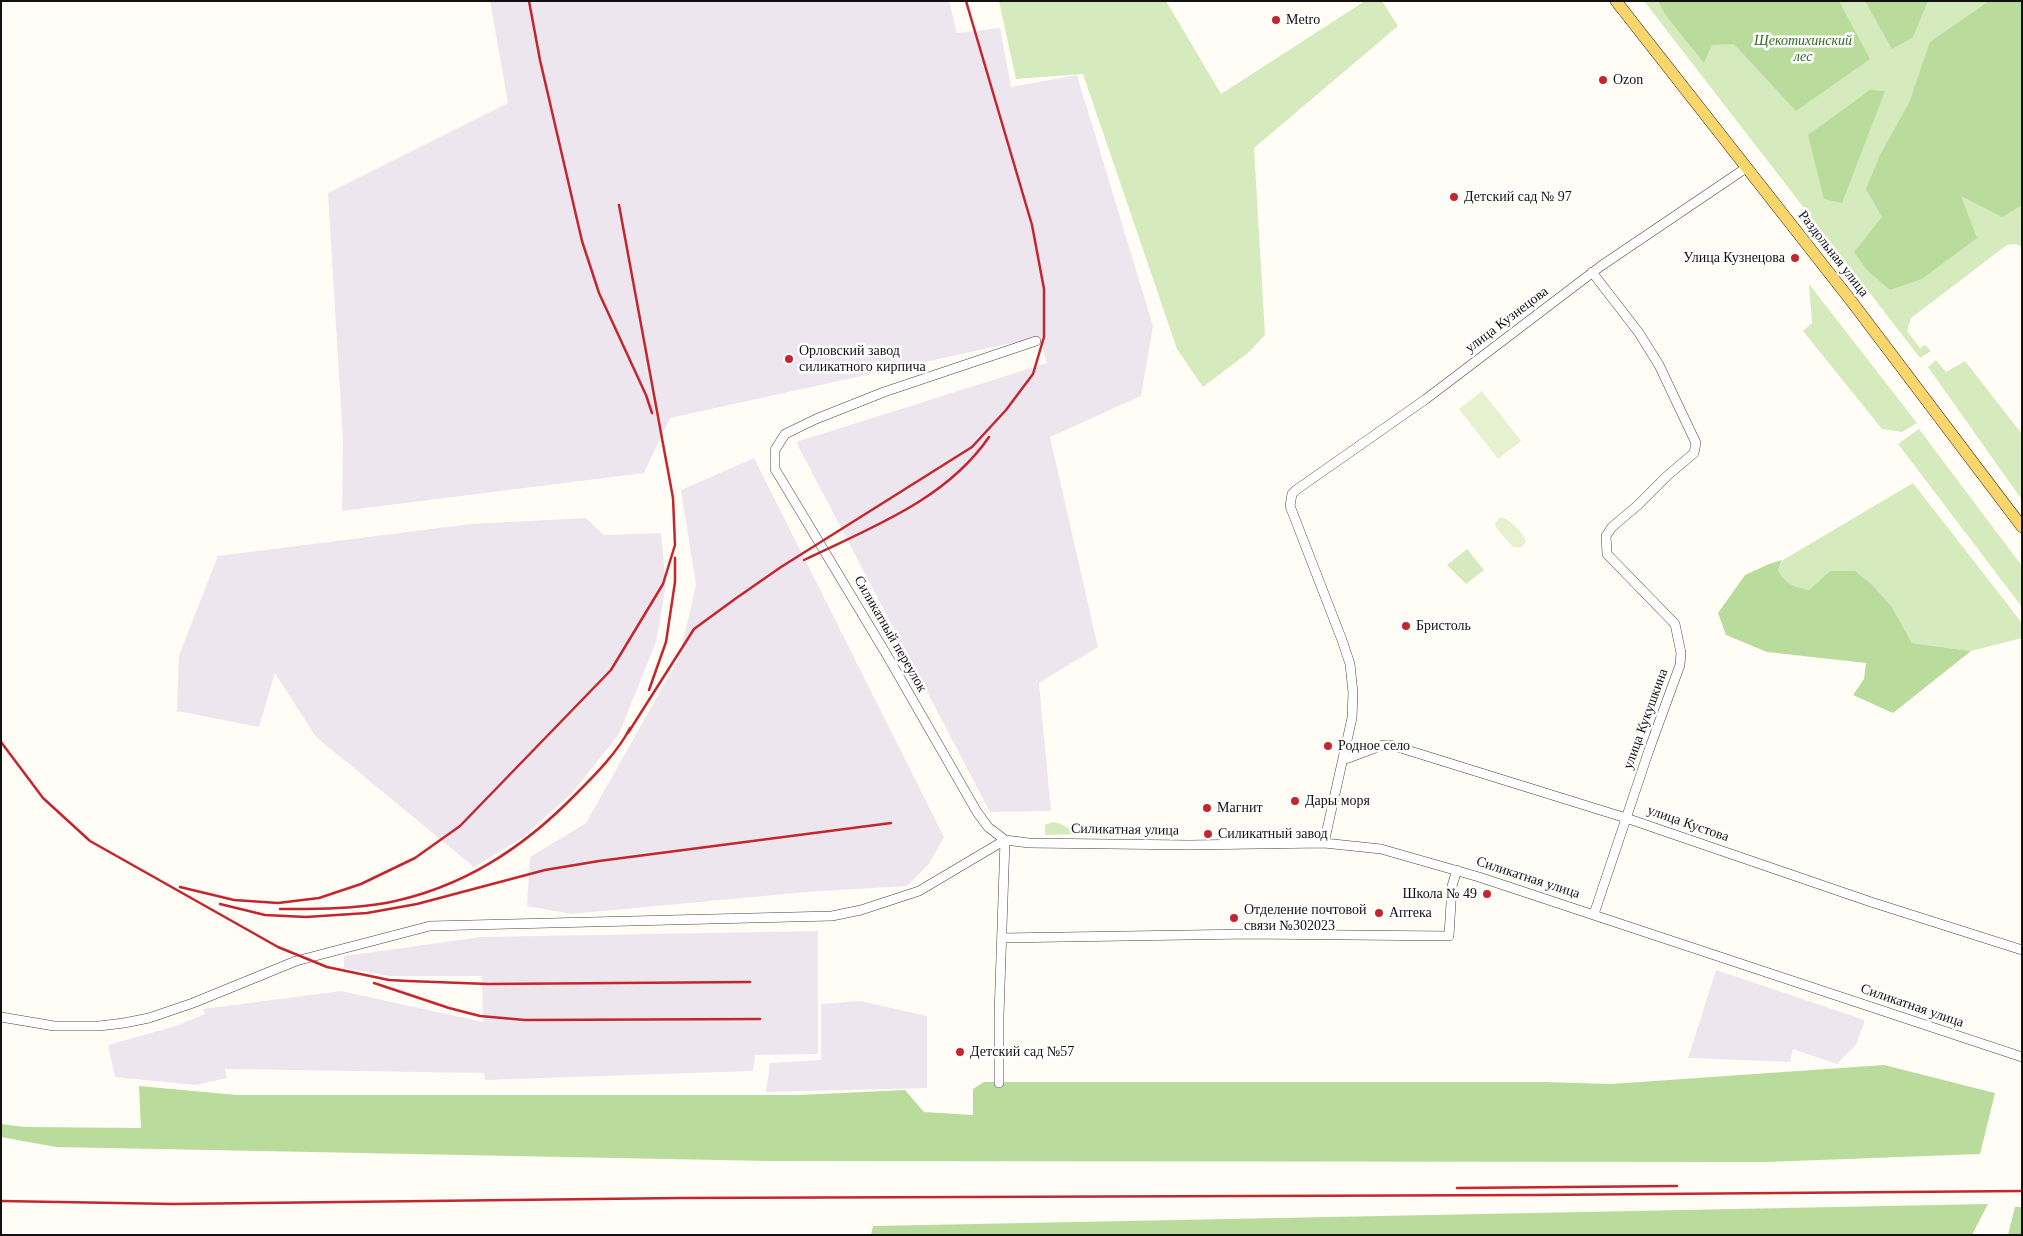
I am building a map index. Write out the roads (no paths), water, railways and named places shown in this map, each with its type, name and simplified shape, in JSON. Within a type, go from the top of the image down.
[{"type":"main road","name":"Раздольная улица","points":[[1616,1],[1852,302],[2022,527]]},
{"type":"street","name":"улица Кузнецова","points":[[1343,760],[1352,718],[1353,693],[1350,664],[1292,512],[1290,499],[1296,490],[1426,399],[1592,272],[1746,168]]},
{"type":"street","name":"улица Кукушкина","points":[[1592,272],[1639,333],[1659,365],[1696,443],[1694,453],[1612,527],[1606,536],[1607,554],[1675,624],[1682,653],[1680,665],[1594,914]]},
{"type":"street","name":"Силикатный переулок","points":[[1005,840],[988,827],[977,812],[888,657],[776,469],[776,450],[785,434],[816,419],[884,392],[1036,340]]},
{"type":"street","name":"улица Кустова","points":[[1343,760],[1383,745],[1391,745],[1626,818],[1861,898],[2022,950]]},
{"type":"street","points":[[1324,843],[1343,760]]},
{"type":"street","name":"Силикатная улица","points":[[1005,840],[1029,843],[1324,843],[1381,849],[1457,870],[1594,914],[2022,1057]]},
{"type":"street","points":[[999,1083],[1005,840]]},
{"type":"street","points":[[1,1018],[54,1026],[99,1026],[132,1021],[193,1003],[296,961],[430,926],[832,916],[861,910],[919,890],[1005,840]]},
{"type":"street","points":[[1002,938],[1250,934],[1449,936],[1452,886],[1457,870]]},
{"type":"railway","points":[[529,1],[540,60],[582,241],[599,293],[646,395],[652,413]]},
{"type":"railway","points":[[628,733],[694,629],[781,567],[972,447],[1006,410],[1033,374],[1044,337],[1044,289],[1032,225],[966,1]]},
{"type":"railway","points":[[180,887],[234,900],[278,903],[319,898],[361,884],[415,858],[460,826],[611,670],[663,584],[675,545],[673,498],[619,205]]},
{"type":"railway","points":[[804,560],[880,524],[929,495],[971,459],[989,437]]},
{"type":"railway","points":[[649,690],[666,642],[675,582],[675,558]]},
{"type":"railway","points":[[280,909],[347,908],[386,903],[440,887],[489,864],[534,833],[555,815],[605,763],[619,746],[630,728]]},
{"type":"railway","points":[[1,742],[43,798],[90,841],[278,947],[327,967],[389,980],[488,984],[750,982]]},
{"type":"railway","points":[[220,904],[265,915],[306,917],[367,913],[417,904],[545,870],[599,861],[891,823]]},
{"type":"railway","points":[[374,983],[449,1008],[480,1016],[525,1020],[760,1019]]},
{"type":"railway","points":[[1457,1188],[1677,1186]]},
{"type":"railway","points":[[1,1201],[174,1204],[680,1198],[2022,1191]]},
{"type":"place","name":"Metro","points":[[1276,20]]},
{"type":"place","name":"Ozon","points":[[1603,80]]},
{"type":"place","name":"Детский сад № 97","points":[[1454,197]]},
{"type":"place","name":"Улица Кузнецова","points":[[1795,258]]},
{"type":"place","name":"Орловский завод силикатного кирпича","points":[[789,359]]},
{"type":"place","name":"Бристоль","points":[[1406,626]]},
{"type":"place","name":"Родное село","points":[[1328,746]]},
{"type":"place","name":"Дары моря","points":[[1295,801]]},
{"type":"place","name":"Магнит","points":[[1207,808]]},
{"type":"place","name":"Силикатный завод","points":[[1208,834]]},
{"type":"place","name":"Школа № 49","points":[[1487,894]]},
{"type":"place","name":"Аптека","points":[[1379,913]]},
{"type":"place","name":"Отделение почтовой связи №302023","points":[[1234,918]]},
{"type":"place","name":"Детский сад №57","points":[[960,1052]]},
{"type":"park label","name":"Щекотихинский лес","points":[[1803,49]]}]
